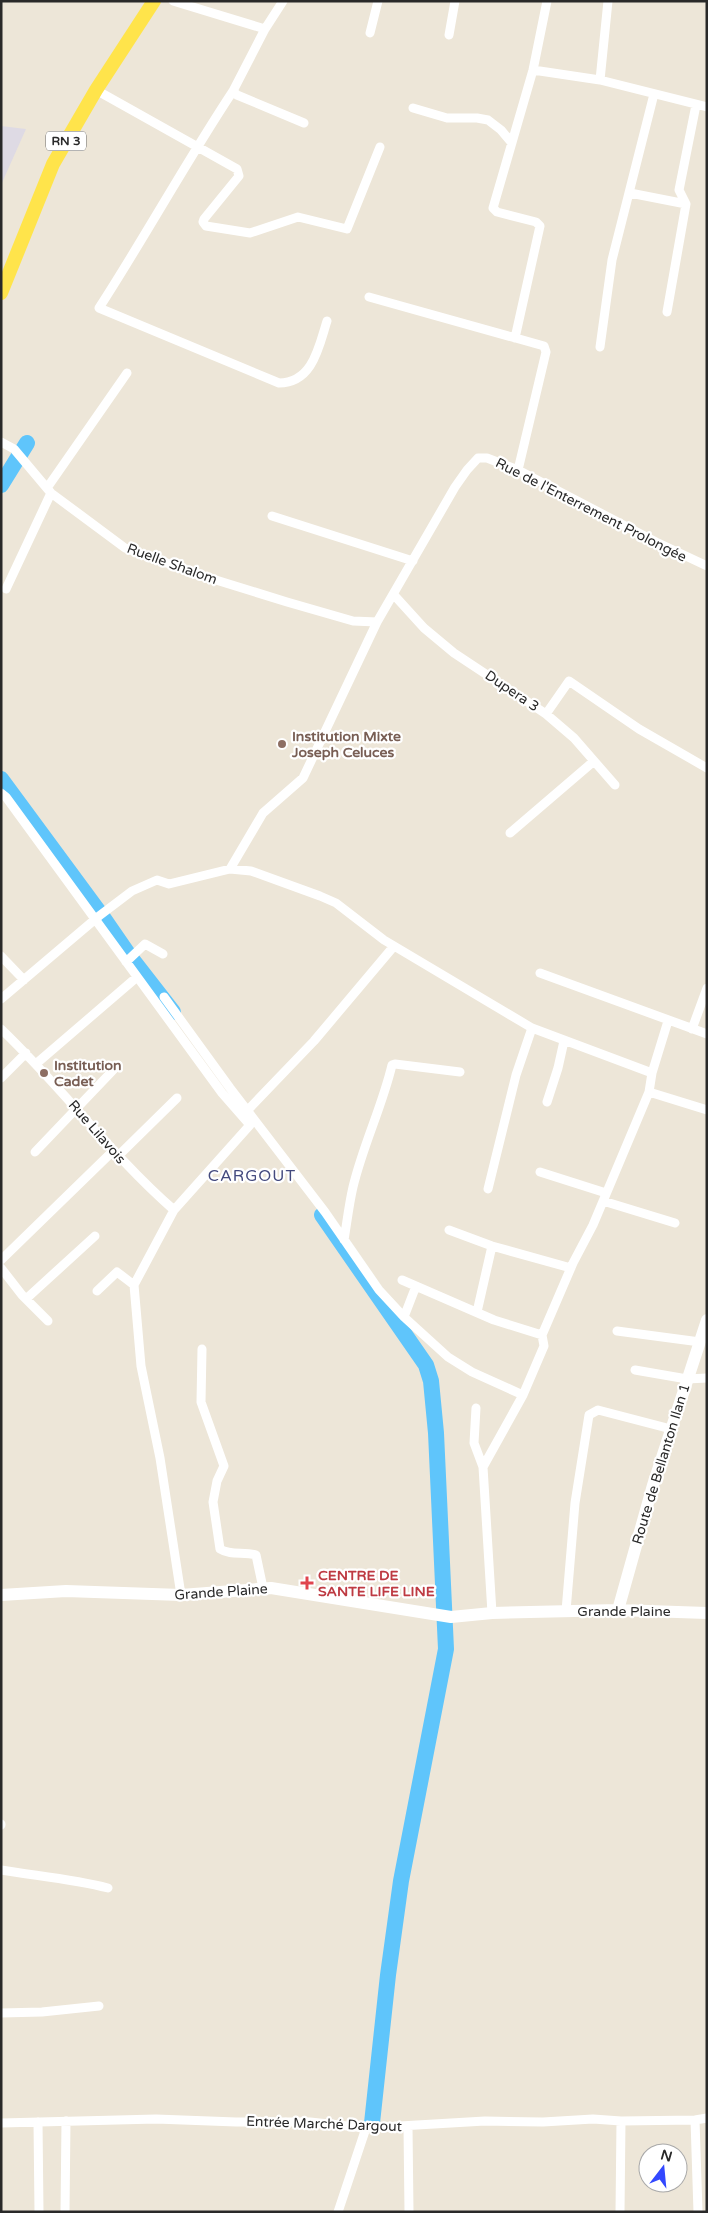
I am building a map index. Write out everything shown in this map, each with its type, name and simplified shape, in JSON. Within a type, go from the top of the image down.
[{"type":"main road","name":"RN 3","points":[[1,294],[54,164],[96,90],[154,1]]},
{"type":"street","points":[[174,1],[266,29]]},
{"type":"street","points":[[283,1],[233,91],[196,146],[130,260],[99,308],[280,383],[296,380],[313,364],[327,321]]},
{"type":"street","points":[[370,32],[378,1]]},
{"type":"street","points":[[449,35],[455,1]]},
{"type":"street","points":[[515,338],[540,226],[536,222],[497,212],[493,208],[533,70],[547,1]]},
{"type":"street","points":[[600,80],[608,1]]},
{"type":"street","points":[[533,70],[600,80],[696,106],[707,107]]},
{"type":"street","points":[[96,90],[237,168],[239,172],[237,179],[204,219],[204,224],[250,233],[298,217],[348,229],[380,147]]},
{"type":"street","points":[[233,91],[237,95],[304,123]]},
{"type":"street","points":[[600,347],[612,260],[654,94]]},
{"type":"street","points":[[667,312],[686,204],[678,190],[696,106]]},
{"type":"street","points":[[413,108],[447,118],[488,120],[512,143]]},
{"type":"street","points":[[630,193],[686,204]]},
{"type":"street","points":[[369,297],[544,346],[546,352],[518,470]]},
{"type":"street","points":[[6,588],[49,490],[127,373]]},
{"type":"street","name":"Ruelle Shalom","points":[[1,442],[14,449],[49,490],[125,548],[203,576],[287,602],[353,621],[377,622]]},
{"type":"street","name":"Rue de l'Enterrement Prolongée","points":[[230,869],[264,813],[303,778],[377,622],[455,487],[478,458],[488,458],[518,470],[656,542],[707,566]]},
{"type":"street","points":[[272,516],[413,561]]},
{"type":"street","name":"Dupera 3","points":[[394,595],[424,628],[454,653],[546,714],[569,682],[639,730],[707,768]]},
{"type":"street","points":[[546,714],[574,738],[615,784]]},
{"type":"street","points":[[510,833],[594,761]]},
{"type":"street","points":[[1,793],[99,916],[129,959],[137,977],[325,1212],[379,1290],[404,1317],[448,1356],[472,1372],[523,1395]]},
{"type":"street","points":[[1,999],[99,916],[132,891],[157,880],[169,884],[230,869],[251,871],[336,903],[394,946],[532,1028],[652,1073]]},
{"type":"street","points":[[129,959],[145,944],[163,954]]},
{"type":"street","points":[[244,1113],[314,1041],[394,946]]},
{"type":"street","points":[[1,956],[24,980]]},
{"type":"street","points":[[540,973],[707,1034]]},
{"type":"street","points":[[37,1064],[137,977]]},
{"type":"street","points":[[692,1029],[707,988]]},
{"type":"street","points":[[164,997],[226,1090]]},
{"type":"street","points":[[483,1467],[523,1395],[544,1346],[542,1336],[649,1092],[652,1073],[668,1020]]},
{"type":"street","points":[[488,1189],[516,1075],[532,1028]]},
{"type":"street","name":"Rue Lilavois","points":[[1,1029],[37,1064],[115,1154],[174,1210]]},
{"type":"street","points":[[547,1102],[564,1041]]},
{"type":"street","points":[[1,1078],[26,1053]]},
{"type":"street","points":[[35,1152],[118,1065]]},
{"type":"street","points":[[344,1240],[354,1187],[367,1143],[381,1108],[392,1065],[460,1072]]},
{"type":"street","points":[[649,1092],[707,1110]]},
{"type":"street","points":[[1,1260],[177,1098]]},
{"type":"street","points":[[181,1595],[160,1458],[141,1366],[134,1285],[174,1210],[250,1125],[244,1113]]},
{"type":"street","points":[[540,1172],[675,1223]]},
{"type":"street","points":[[449,1230],[492,1246],[571,1268]]},
{"type":"street","points":[[26,1299],[95,1236]]},
{"type":"street","points":[[476,1312],[492,1246]]},
{"type":"street","points":[[1,1268],[26,1299],[48,1321]]},
{"type":"street","points":[[97,1290],[117,1272],[134,1285]]},
{"type":"street","points":[[402,1280],[476,1312],[542,1336]]},
{"type":"street","points":[[404,1317],[416,1286]]},
{"type":"street","name":"Route de Bellanton Ilan 1","points":[[618,1610],[650,1494],[707,1320]]},
{"type":"street","points":[[617,1331],[700,1342]]},
{"type":"street","points":[[202,1348],[202,1402],[224,1466],[217,1481],[213,1502],[220,1549],[233,1553],[256,1555],[263,1588]]},
{"type":"street","points":[[635,1370],[687,1380],[707,1378]]},
{"type":"street","points":[[476,1408],[474,1443],[483,1467],[492,1614]]},
{"type":"street","points":[[566,1611],[575,1503],[589,1415],[598,1410],[671,1428]]},
{"type":"street","name":"Grande Plaine","points":[[1,1595],[66,1591],[181,1595],[271,1588],[445,1617],[618,1610],[707,1612]]},
{"type":"street","points":[[1,1870],[63,1880],[76,1880],[108,1888]]},
{"type":"street","points":[[1,2013],[42,2012],[99,2006]]},
{"type":"street","name":"Entrée Marché Dargout","points":[[1,2123],[156,2119],[310,2122],[366,2128],[485,2121],[695,2120],[707,2118]]},
{"type":"street","points":[[695,2120],[698,2212]]},
{"type":"street","points":[[65,2212],[66,2121]]},
{"type":"street","points":[[617,2212],[620,2121]]},
{"type":"street","points":[[38,2122],[39,2212]]},
{"type":"street","points":[[408,2127],[409,2212]]},
{"type":"street","points":[[338,2212],[366,2128]]},
{"type":"shaded area","points":[[1,126],[26,129],[1,185]]},
{"type":"waterway","points":[[1,485],[27,443]]},
{"type":"waterway","points":[[1,779],[131,958],[173,1012]]},
{"type":"waterway","points":[[322,1215],[426,1365],[431,1381],[436,1433],[446,1649],[401,1881],[388,1975],[372,2123]]},
{"type":"place","name":"Institution Mixte Joseph Celuces","points":[[282,744]]},
{"type":"place","name":"Institution Cadet","points":[[44,1073]]},
{"type":"place","name":"CENTRE DE SANTE LIFE LINE","points":[[307,1583]]},
{"type":"district","name":"CARGOUT","points":[[252,1176]]}]
